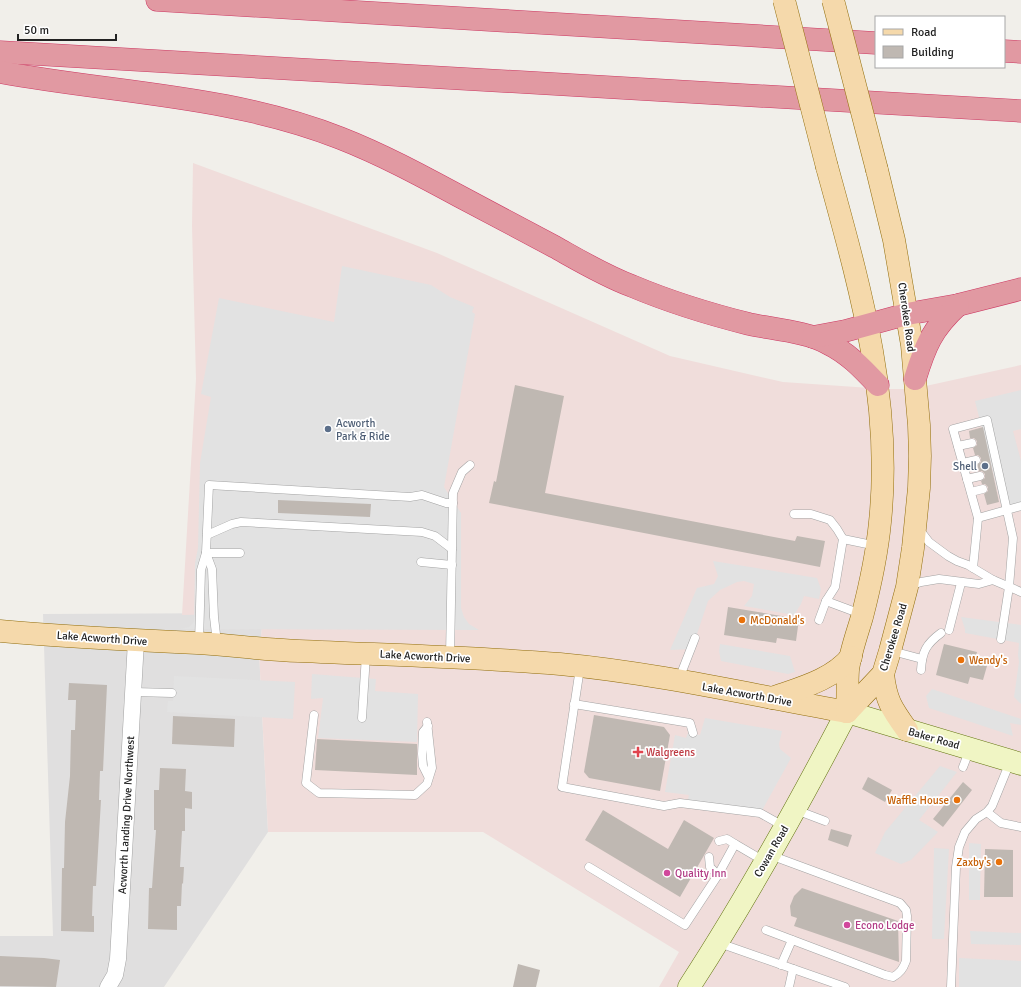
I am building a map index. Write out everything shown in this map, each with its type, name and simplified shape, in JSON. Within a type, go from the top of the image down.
[{"type":"highway","points":[[157,0],[875,43]]},
{"type":"highway","points":[[1005,50],[1021,52]]},
{"type":"highway","points":[[0,52],[1021,111]]},
{"type":"highway","points":[[0,72],[203,101],[274,116],[308,127],[366,148],[423,175],[562,251],[629,285],[673,302],[710,313],[825,341],[851,358],[878,385]]},
{"type":"highway","points":[[813,337],[868,326],[907,314],[958,305],[1021,289]]},
{"type":"highway","points":[[915,379],[926,344],[932,333],[946,316],[958,305]]},
{"type":"main road","points":[[784,0],[827,168],[852,258],[868,326],[882,420],[882,500],[877,546],[848,669],[847,712]]},
{"type":"main road","name":"Cherokee Road","points":[[833,0],[894,240],[907,314],[915,379],[920,456],[916,524],[907,587],[890,651],[883,674],[847,712]]},
{"type":"main road","name":"Lake Acworth Drive","points":[[0,631],[208,644],[254,649],[450,657],[580,667],[678,681],[847,712]]},
{"type":"main road","points":[[771,698],[814,683],[837,670],[851,657]]},
{"type":"main road","points":[[883,674],[889,702],[907,730]]},
{"type":"main road","name":"Baker Road","points":[[847,712],[907,730],[966,758],[1016,762]]},
{"type":"main road","name":"Cowan Road","points":[[689,987],[718,942],[790,818],[847,712]]},
{"type":"street","name":"Acworth Landing Drive Northwest","points":[[108,987],[115,975],[118,959],[136,640]]},
{"type":"lane","points":[[974,568],[978,518],[954,429],[987,420],[989,440],[1012,538],[1009,587],[1001,639]]},
{"type":"lane","points":[[958,446],[972,443]]},
{"type":"lane","points":[[963,463],[976,460]]},
{"type":"lane","points":[[450,657],[453,493],[462,472],[470,465]]},
{"type":"lane","points":[[967,479],[980,476]]},
{"type":"lane","points":[[208,644],[201,570],[206,553],[209,485],[410,497],[422,495],[446,503],[453,503]]},
{"type":"lane","points":[[971,492],[983,489]]},
{"type":"lane","points":[[978,518],[1021,506]]},
{"type":"lane","points":[[794,514],[811,514],[830,520],[843,539],[835,587],[826,601],[819,620]]},
{"type":"lane","points":[[207,535],[232,524],[241,522],[422,532],[434,536],[452,549]]},
{"type":"lane","points":[[916,524],[929,542],[938,550],[957,561],[974,568],[993,580],[1021,592]]},
{"type":"lane","points":[[1012,538],[1021,536]]},
{"type":"lane","points":[[843,539],[877,546]]},
{"type":"lane","points":[[206,553],[240,553]]},
{"type":"lane","points":[[206,553],[212,569],[214,617],[208,644]]},
{"type":"lane","points":[[421,562],[452,565]]},
{"type":"lane","points":[[907,587],[921,582],[939,579],[954,580],[961,583],[979,584],[993,580]]},
{"type":"lane","points":[[949,630],[961,583]]},
{"type":"lane","points":[[826,601],[862,614]]},
{"type":"lane","points":[[921,670],[925,648],[941,633]]},
{"type":"lane","points":[[678,681],[695,638]]},
{"type":"lane","points":[[890,651],[922,659]]},
{"type":"lane","points":[[362,718],[366,654]]},
{"type":"lane","points":[[580,667],[562,787],[664,806],[680,803],[790,818],[825,821]]},
{"type":"lane","points":[[134,692],[172,693]]},
{"type":"lane","points":[[574,704],[690,723],[693,733]]},
{"type":"lane","points":[[314,715],[306,783],[319,793],[415,795],[427,784],[428,776],[432,768],[428,724]]},
{"type":"lane","points":[[951,987],[956,867],[959,847],[965,832],[976,819],[987,812],[992,806],[1016,762]]},
{"type":"lane","points":[[987,812],[1001,823],[1021,827]]},
{"type":"lane","points":[[719,841],[727,838],[735,844],[767,858],[900,903],[906,910],[906,961],[904,968],[893,977],[766,930]]},
{"type":"lane","points":[[589,867],[685,925],[718,875],[735,844]]},
{"type":"lane","points":[[709,857],[710,867],[718,875]]},
{"type":"lane","points":[[782,965],[792,940]]},
{"type":"lane","points":[[718,942],[845,987]]},
{"type":"lane","points":[[790,987],[793,969]]},
{"type":"shaded area","points":[[193,163],[437,253],[670,356],[783,382],[885,389],[912,389],[1021,365],[1021,987],[659,987],[679,952],[483,832],[268,832],[259,651],[264,613],[182,615],[196,379],[192,226]]},
{"type":"shaded area","name":"Acworth Park & Ride","points":[[342,266],[431,285],[450,297],[474,307],[472,312],[475,314],[444,487],[461,513],[461,608],[464,617],[469,624],[479,630],[181,629],[189,627],[194,622],[195,563],[198,548],[200,463],[211,397],[201,394],[219,298],[334,322]]},
{"type":"shaded area","points":[[1021,390],[1021,429],[1013,431],[1021,461],[1021,503],[1002,508],[975,401]]},
{"type":"shaded area","points":[[713,561],[817,578],[821,589],[819,599],[804,596],[794,615],[744,606],[752,596],[754,584],[744,581],[737,582],[720,590],[708,601],[692,649],[670,650],[697,588],[714,584],[718,576]]},
{"type":"shaded area","points":[[264,613],[259,651],[268,832],[164,987],[0,987],[0,936],[53,936],[43,614]]},
{"type":"shaded area","points":[[961,617],[1021,625],[1021,704],[1014,697],[1019,662],[1019,643],[965,633]]},
{"type":"shaded area","points":[[720,644],[790,656],[795,672],[788,674],[721,661],[719,651]]},
{"type":"shaded area","points":[[312,674],[376,679],[375,691],[418,694],[417,742],[318,738],[323,698],[311,699]]},
{"type":"shaded area","points":[[174,676],[295,682],[293,719],[167,712],[168,701],[173,701]]},
{"type":"shaded area","points":[[932,689],[1021,719],[1021,725],[1010,723],[1013,736],[929,708],[926,696]]},
{"type":"shaded area","points":[[705,718],[782,731],[779,744],[780,749],[791,758],[760,814],[687,804],[689,795],[665,792],[675,735],[686,738],[688,733],[700,735]]},
{"type":"shaded area","points":[[940,766],[957,772],[919,820],[938,832],[911,860],[901,864],[875,853],[885,832]]},
{"type":"shaded area","points":[[969,843],[981,844],[980,900],[969,900]]},
{"type":"shaded area","points":[[934,848],[949,849],[944,939],[932,939]]},
{"type":"shaded area","points":[[970,931],[1021,933],[1021,945],[971,944]]},
{"type":"shaded area","points":[[959,958],[1021,961],[1021,987],[959,987]]},
{"type":"building","points":[[515,385],[564,396],[545,493],[795,541],[797,536],[825,541],[820,567],[489,503],[494,481],[496,482]]},
{"type":"building","name":"Shell","points":[[983,427],[999,502],[987,505],[984,494],[988,491],[988,487],[985,484],[982,484],[981,481],[985,478],[985,474],[982,471],[979,471],[977,465],[981,462],[981,458],[978,455],[975,455],[973,448],[977,445],[977,441],[974,438],[970,438],[969,431]]},
{"type":"building","points":[[278,500],[371,504],[370,517],[278,513]]},
{"type":"building","points":[[728,607],[799,619],[796,641],[777,638],[776,643],[724,635]]},
{"type":"building","points":[[944,644],[977,652],[974,662],[987,666],[983,680],[970,677],[968,684],[936,675]]},
{"type":"building","points":[[69,683],[107,685],[103,771],[100,771],[99,800],[101,800],[96,886],[93,886],[92,916],[94,916],[94,932],[61,931],[62,868],[64,868],[65,822],[70,776],[71,730],[75,730],[76,700],[68,700]]},
{"type":"building","name":"Walgreens","points":[[594,715],[664,727],[670,735],[660,791],[589,778],[584,772]]},
{"type":"building","points":[[173,716],[235,719],[234,747],[172,744]]},
{"type":"building","points":[[317,739],[417,744],[417,775],[315,770]]},
{"type":"building","points":[[160,768],[186,769],[185,791],[192,792],[192,809],[185,808],[185,831],[182,831],[180,867],[184,867],[181,906],[177,906],[177,930],[148,929],[149,888],[152,888],[156,830],[154,830],[154,790],[159,790]]},
{"type":"building","points":[[868,777],[892,790],[885,802],[862,789]]},
{"type":"building","points":[[963,782],[972,790],[943,827],[933,819]]},
{"type":"building","name":"Quality Inn","points":[[603,810],[668,849],[684,820],[714,838],[680,897],[585,840]]},
{"type":"building","points":[[831,829],[852,835],[848,847],[828,840]]},
{"type":"building","points":[[985,849],[1013,850],[1013,897],[984,897]]},
{"type":"building","name":"Econo Lodge","points":[[802,888],[898,921],[899,962],[794,926],[797,918],[791,916],[790,906],[794,896]]},
{"type":"building","points":[[0,956],[60,960],[56,987],[0,986]]},
{"type":"building","points":[[518,964],[540,970],[536,987],[513,987]]},
{"type":"place","name":"Acworth Park & Ride","points":[[328,429]]},
{"type":"place","name":"Shell","points":[[985,466]]},
{"type":"place","name":"McDonald's","points":[[742,620]]},
{"type":"place","name":"Wendy's","points":[[961,660]]},
{"type":"place","name":"Walgreens","points":[[638,752]]},
{"type":"place","name":"Waffle House","points":[[957,800]]},
{"type":"place","name":"Zaxby's","points":[[999,862]]},
{"type":"place","name":"Quality Inn","points":[[667,873]]},
{"type":"place","name":"Econo Lodge","points":[[847,925]]}]
